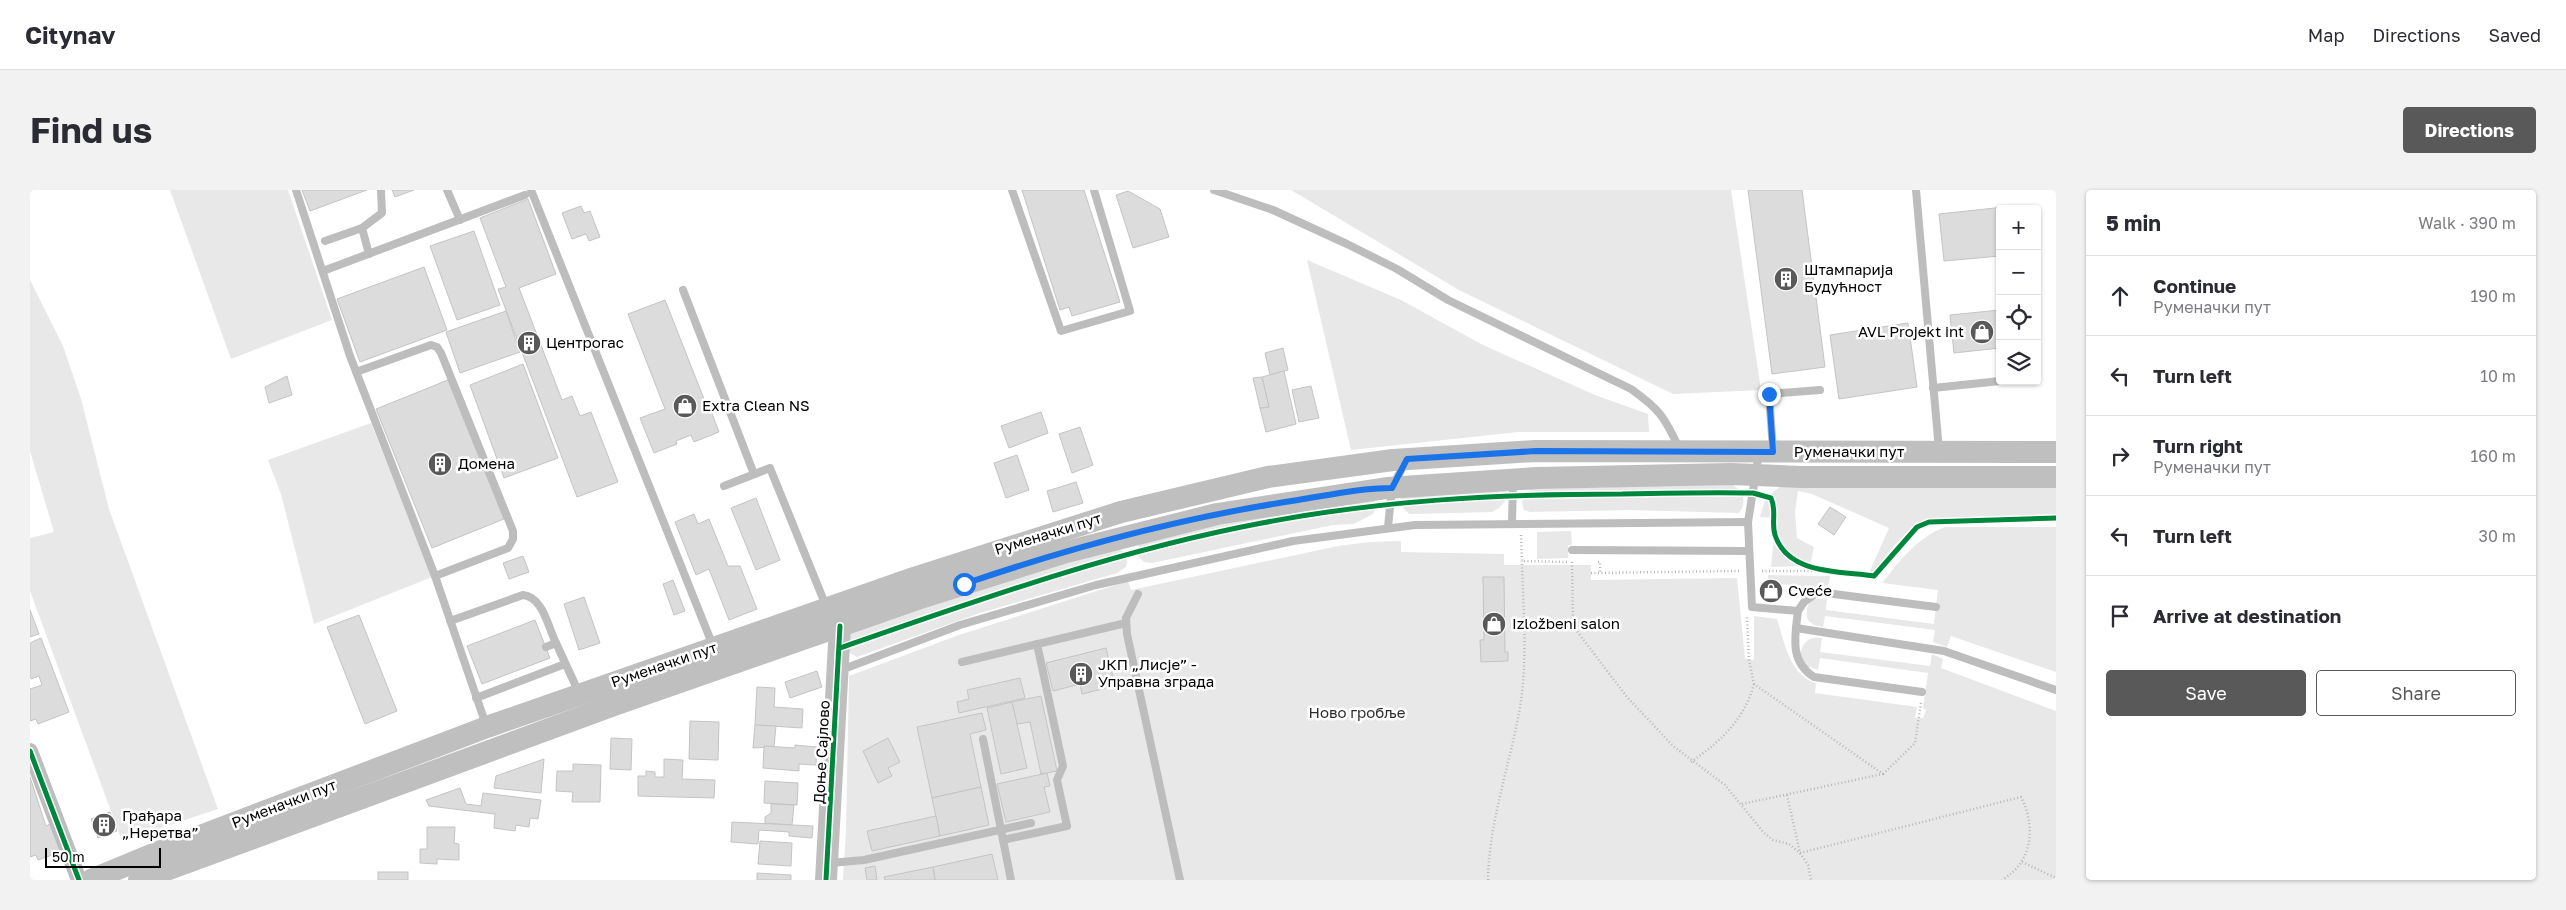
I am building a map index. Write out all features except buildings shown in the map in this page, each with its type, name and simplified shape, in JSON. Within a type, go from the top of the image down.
[{"type":"main road","name":"Руменачки пут","points":[[139,880],[157,863],[487,727],[991,552],[1121,512],[1268,478],[1407,459],[1536,451],[2056,452]]},
{"type":"main road","name":"Руменачки пут","points":[[91,880],[157,863],[988,576],[1128,536],[1217,514],[1277,503],[1392,488],[1513,480],[1756,475],[2056,477]]},
{"type":"main road","name":"Доње Сајлово","points":[[827,872],[840,626]]},
{"type":"street","points":[[30,751],[79,880]]},
{"type":"lane","points":[[296,190],[356,372],[435,576],[487,727]]},
{"type":"lane","points":[[325,241],[362,228],[382,213],[381,190]]},
{"type":"lane","points":[[447,190],[460,220]]},
{"type":"lane","points":[[1012,190],[1061,331],[1130,311],[1094,190]]},
{"type":"lane","points":[[1214,190],[1273,210],[1346,244],[1397,269],[1448,300],[1631,389],[1656,406],[1667,422],[1680,451]]},
{"type":"lane","points":[[1916,190],[1939,452]]},
{"type":"lane","points":[[324,271],[528,193],[713,648]]},
{"type":"lane","points":[[362,228],[369,254]]},
{"type":"lane","points":[[683,290],[754,474]]},
{"type":"lane","points":[[356,372],[431,345],[437,347],[441,352],[513,530],[513,539],[508,548],[435,576]]},
{"type":"lane","points":[[1933,388],[1996,381]]},
{"type":"lane","points":[[1798,611],[1752,607],[1748,522],[1756,475],[1766,452],[1769,394],[1820,390]]},
{"type":"lane","points":[[1388,527],[1392,488],[1407,459]]},
{"type":"lane","points":[[724,486],[770,468],[827,608]]},
{"type":"lane","points":[[1512,523],[1513,480]]},
{"type":"lane","points":[[839,670],[960,625],[1096,585],[1293,541],[1388,527],[1512,523],[1748,522]]},
{"type":"lane","points":[[1572,550],[1749,551]]},
{"type":"lane","points":[[1922,692],[1814,677],[1801,666],[1796,655],[1798,611],[1804,602],[1818,592],[1936,607]]},
{"type":"lane","points":[[1138,594],[1126,618],[1126,623],[1180,880]]},
{"type":"lane","points":[[450,622],[523,595],[531,596],[537,602],[580,695]]},
{"type":"lane","points":[[962,662],[1126,623]]},
{"type":"lane","points":[[1796,628],[1944,651],[2056,690]]},
{"type":"lane","points":[[546,647],[556,643]]},
{"type":"lane","points":[[1003,840],[1067,826],[1057,780],[1063,766],[1037,644]]},
{"type":"lane","points":[[476,698],[565,664]]},
{"type":"lane","points":[[470,677],[478,674]]},
{"type":"lane","points":[[983,739],[1011,880]]},
{"type":"lane","points":[[827,872],[864,860],[1031,823]]},
{"type":"path","points":[[1800,563],[1814,569],[1874,576],[1917,527],[1929,522],[2056,519]]},
{"type":"path","points":[[1591,573],[1830,572],[1875,578],[1916,530],[1934,522],[2056,519]]},
{"type":"path","points":[[1488,880],[1495,817],[1520,705],[1524,627],[1521,533]]},
{"type":"path","points":[[1522,561],[1582,562]]},
{"type":"path","points":[[1572,562],[1573,626],[1628,697],[1673,746],[1691,762],[1725,785],[1764,833],[1773,840],[1789,844],[1800,853],[1808,865],[1811,880]]},
{"type":"path","points":[[1591,562],[1600,562],[1600,573]]},
{"type":"path","points":[[1691,762],[1715,745],[1738,722],[1749,700],[1754,684],[1749,660],[1746,610]]},
{"type":"path","points":[[1524,627],[1573,626]]},
{"type":"path","points":[[1754,684],[1883,774]]},
{"type":"path","points":[[1742,804],[1883,774],[1915,743],[1922,692]]},
{"type":"path","points":[[1786,795],[1800,853]]},
{"type":"path","points":[[1800,853],[2021,797],[2030,825],[2029,845],[2022,862],[2002,880]]},
{"type":"path","points":[[2022,862],[2056,878]]},
{"type":"green space","points":[[170,190],[288,190],[332,320],[231,359]]},
{"type":"green space","points":[[1291,190],[1731,190],[1761,390],[1673,394],[1459,290]]},
{"type":"green space","points":[[1307,260],[1401,300],[1483,345],[1595,395],[1648,414],[1649,432],[1518,432],[1351,450]]},
{"type":"green space","points":[[30,280],[63,346],[81,399],[109,509],[218,809],[122,841],[30,591],[30,538],[54,532],[30,451]]},
{"type":"green space","points":[[371,423],[432,577],[314,624],[281,494],[268,460]]},
{"type":"green space","points":[[1731,484],[1739,490],[1743,497],[1743,505],[1739,513],[1629,510],[1530,512],[1524,510],[1522,504],[1524,495],[1531,489]]},
{"type":"green space","points":[[1780,487],[2056,487],[2056,517],[1933,519],[1906,534],[1892,548],[1873,573],[1869,573],[1889,528],[1812,494],[1798,491],[1795,512],[1797,538],[1814,547],[1810,566],[1771,567],[1776,518],[1760,517],[1766,497]]},
{"type":"green space","points":[[1506,490],[1507,499],[1499,508],[1492,512],[1410,514],[1401,502],[1401,497]]},
{"type":"green space","points":[[1373,500],[1377,504],[1373,514],[1354,524],[1333,525],[1152,563],[1144,562],[1137,555],[1139,543],[1208,525]]},
{"type":"green space","points":[[1945,527],[2056,527],[2056,672],[1951,636],[1947,647],[1933,642],[1935,630],[1825,616],[1823,627],[1814,625],[1808,620],[1808,606],[1813,600],[1822,598],[1827,599],[1826,610],[1934,624],[1938,590],[1882,583],[1917,543]]},
{"type":"green space","points":[[1571,531],[1572,545],[1568,545],[1568,558],[1537,559],[1537,532]]},
{"type":"green space","name":"Ново гробље","points":[[1401,541],[1401,552],[1504,554],[1504,565],[1591,565],[1591,580],[1737,578],[1745,659],[1754,660],[1754,616],[1777,619],[1789,657],[1800,673],[1816,683],[1815,693],[1917,707],[1915,718],[1923,718],[1926,710],[1923,708],[1928,673],[1820,658],[1818,670],[1807,666],[1801,657],[1804,644],[1809,639],[1817,637],[1822,638],[1820,652],[1930,666],[1932,654],[1943,659],[1941,668],[2056,711],[2056,880],[843,880],[846,831],[849,676],[959,635],[1128,581],[1131,590],[1338,546]]},
{"type":"green space","points":[[1117,548],[1125,553],[1127,561],[1126,567],[1117,573],[980,613],[857,657],[848,652],[849,635],[853,633],[953,596]]},
{"type":"green space","points":[[1768,575],[1830,576],[1828,589],[1810,588],[1796,599],[1797,585],[1767,584]]},
{"type":"cycle path","points":[[840,648],[1049,578],[1155,547],[1262,523],[1307,515],[1396,504],[1531,495],[1753,493],[1771,498],[1774,507],[1775,535],[1782,548],[1791,558],[1817,569],[1874,576],[1917,527],[1929,522],[2056,518]]},
{"type":"cycle path","points":[[826,880],[840,626]]},
{"type":"cycle path","points":[[30,751],[79,880]]},
{"type":"place","name":"Штампарија Будућност","points":[[1786,279]]},
{"type":"place","name":"AVL Projekt int","points":[[1982,332]]},
{"type":"place","name":"Центрогас","points":[[529,343]]},
{"type":"place","name":"Extra Clean NS","points":[[685,406]]},
{"type":"place","name":"Домена","points":[[440,464]]},
{"type":"place","name":"Cveće","points":[[1771,591]]},
{"type":"place","name":"Izložbeni salon","points":[[1494,624]]},
{"type":"place","name":"ЈКП „Лисје” - Управна зграда","points":[[1081,674]]},
{"type":"place","name":"Грађара „Неретва”","points":[[104,825]]},
{"type":"route","points":[[964,584],[1066,552],[1217,514],[1342,493],[1392,488],[1407,459],[1536,451],[1773,452],[1769,394]]}]
